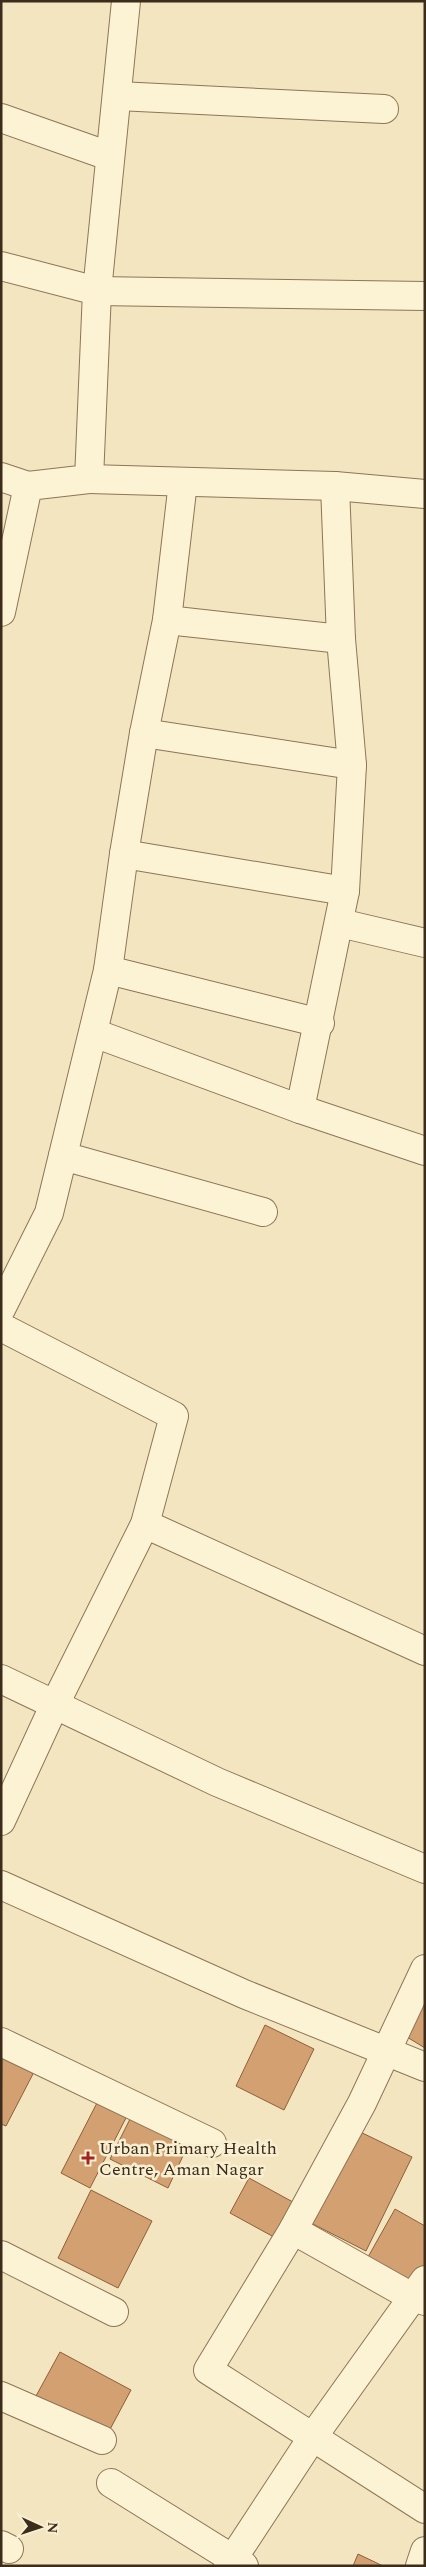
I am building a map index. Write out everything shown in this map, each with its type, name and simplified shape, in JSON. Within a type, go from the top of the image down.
[{"type":"street","points":[[89,479],[97,291],[126,1]]},
{"type":"street","points":[[118,96],[384,109]]},
{"type":"street","points":[[1,118],[109,156]]},
{"type":"street","points":[[1,266],[97,291],[425,296]]},
{"type":"street","points":[[1,477],[28,486],[89,479],[335,486],[425,494]]},
{"type":"street","points":[[1,1309],[49,1213],[108,970],[124,854],[144,733],[168,620],[183,482]]},
{"type":"street","points":[[1,612],[28,486]]},
{"type":"street","points":[[300,1109],[320,1024],[345,891],[352,765],[341,639],[335,486]]},
{"type":"street","points":[[168,620],[341,639]]},
{"type":"street","points":[[144,733],[352,765]]},
{"type":"street","points":[[124,854],[345,891]]},
{"type":"street","points":[[340,923],[425,943]]},
{"type":"street","points":[[108,970],[320,1024]]},
{"type":"street","points":[[94,1033],[300,1109],[425,1151]]},
{"type":"street","points":[[63,1156],[264,1212]]},
{"type":"street","points":[[1,1327],[174,1416],[145,1524],[54,1706],[1,1821]]},
{"type":"street","points":[[145,1524],[425,1651]]},
{"type":"street","points":[[1,1679],[54,1706],[218,1782],[425,1868]]},
{"type":"street","points":[[1,1885],[244,1994],[425,2067]]},
{"type":"street","points":[[425,1969],[362,2103],[293,2230],[208,2370],[425,2509]]},
{"type":"street","points":[[1,2042],[212,2143]]},
{"type":"street","points":[[111,2483],[235,2563],[312,2438],[421,2293],[293,2230]]},
{"type":"street","points":[[1,2254],[114,2312]]},
{"type":"street","points":[[1,2396],[102,2440]]},
{"type":"street","points":[[420,2566],[425,2551]]},
{"type":"building","points":[[425,1995],[425,2048],[402,2034]]},
{"type":"building","points":[[265,2025],[314,2049],[284,2110],[236,2086]]},
{"type":"building","points":[[2,2056],[34,2072],[6,2126],[1,2124]]},
{"type":"building","points":[[99,2099],[128,2114],[90,2188],[61,2173]]},
{"type":"building","points":[[132,2115],[189,2143],[168,2188],[110,2159]]},
{"type":"building","points":[[352,2128],[412,2157],[366,2251],[307,2221]]},
{"type":"building","points":[[249,2178],[302,2207],[283,2242],[230,2213]]},
{"type":"building","points":[[91,2190],[152,2221],[118,2288],[58,2258]]},
{"type":"building","points":[[395,2209],[425,2226],[425,2271],[417,2285],[368,2257]]},
{"type":"building","points":[[60,2352],[131,2390],[107,2435],[36,2396]]},
{"type":"building","points":[[358,2554],[383,2566],[353,2566]]},
{"type":"place","name":"Urban Primary Health Centre, Aman Nagar","points":[[88,2158]]}]
